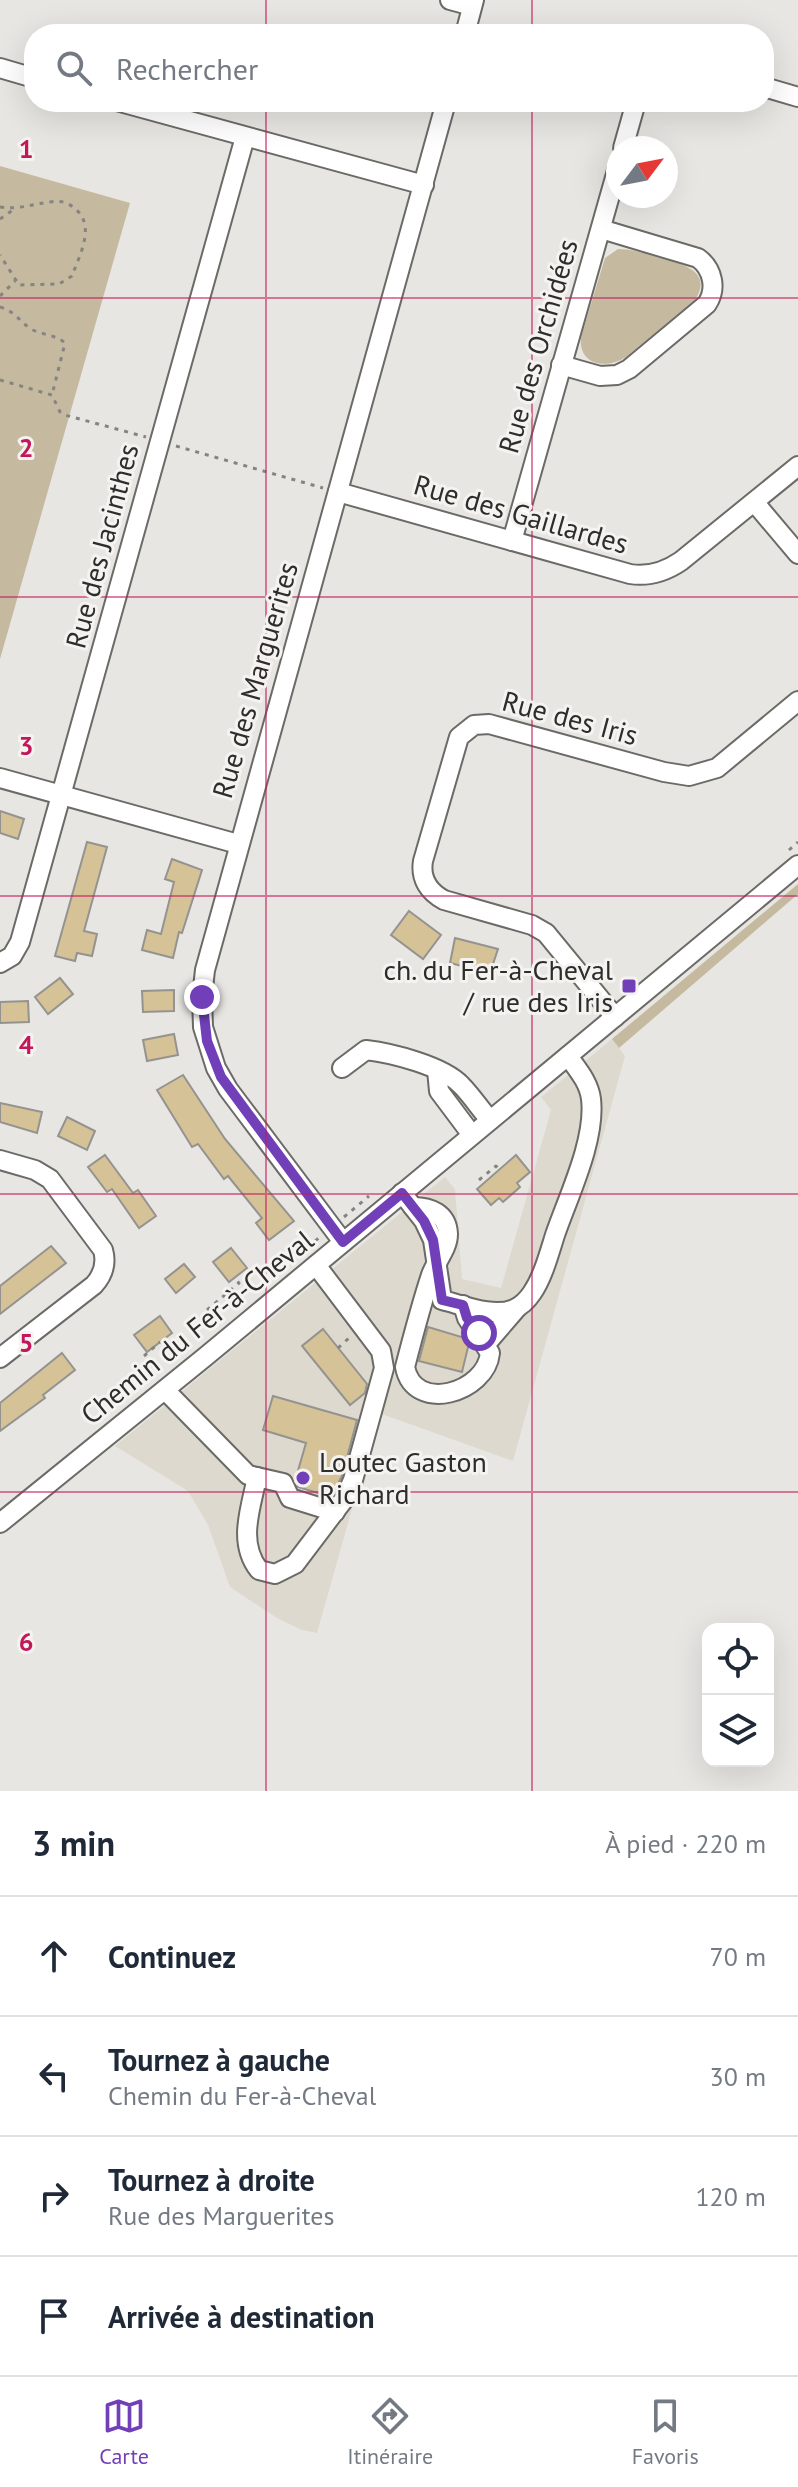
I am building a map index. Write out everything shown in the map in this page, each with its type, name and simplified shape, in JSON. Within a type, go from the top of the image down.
[{"type":"street","points":[[450,0],[473,3],[468,24]]},
{"type":"street","points":[[0,68],[24,75]]},
{"type":"street","points":[[774,90],[798,97]]},
{"type":"street","points":[[156,112],[424,185]]},
{"type":"street","name":"Rue des Marguerites","points":[[343,1242],[228,1089],[216,1068],[202,1017],[203,980],[332,490],[443,112]]},
{"type":"street","points":[[626,136],[633,112]]},
{"type":"street","name":"Rue des Jacinthes","points":[[0,963],[12,956],[20,942],[245,137]]},
{"type":"street","name":"Rue des Orchidées","points":[[512,541],[607,208]]},
{"type":"street","points":[[561,365],[600,376],[622,373],[707,304],[712,295],[711,276],[704,262],[698,258],[601,229]]},
{"type":"street","name":"Rue des Gaillardes","points":[[332,490],[630,574],[645,575],[672,568],[798,466]]},
{"type":"street","points":[[755,503],[798,554]]},
{"type":"street","name":"Rue des Iris","points":[[615,1017],[546,933],[532,925],[444,900],[427,885],[422,874],[423,861],[459,737],[474,725],[489,724],[664,772],[689,776],[717,768],[798,701]]},
{"type":"street","points":[[0,778],[238,844]]},
{"type":"street","name":"Chemin du Fer-à-Cheval","points":[[0,1523],[343,1242],[407,1200],[472,1135],[798,865]]},
{"type":"street","points":[[342,1068],[368,1050],[437,1070],[461,1085],[490,1120]]},
{"type":"street","points":[[486,1344],[536,1287],[581,1161],[591,1101],[588,1087],[568,1056]]},
{"type":"street","points":[[437,1070],[439,1091],[472,1135]]},
{"type":"street","points":[[0,1160],[35,1170],[50,1179],[103,1250],[105,1261],[94,1285],[0,1358]]},
{"type":"street","points":[[407,1200],[436,1211],[445,1222],[448,1239],[436,1262],[405,1367],[406,1373],[425,1392],[434,1396],[457,1391],[483,1373],[490,1353],[467,1318],[463,1305]]},
{"type":"street","points":[[436,1262],[442,1300],[495,1312],[517,1308]]},
{"type":"street","points":[[257,1477],[246,1531],[247,1545],[255,1564],[268,1574],[283,1572],[295,1564],[335,1512],[353,1480],[381,1383],[384,1358],[316,1265]]},
{"type":"street","points":[[165,1390],[248,1475],[283,1483],[290,1498],[335,1512]]},
{"type":"path","points":[[0,207],[15,209],[52,201],[62,202],[78,211],[87,231],[72,276],[59,284],[25,287],[15,281],[0,255]]},
{"type":"path","points":[[0,219],[15,209]]},
{"type":"path","points":[[0,296],[15,281]]},
{"type":"path","points":[[0,307],[16,314],[30,329],[65,343],[52,395],[0,380]]},
{"type":"path","name":"Rue des Jacinthes","points":[[52,395],[60,412],[69,416],[149,438]]},
{"type":"path","points":[[171,445],[332,490]]},
{"type":"path","points":[[479,1180],[496,1166],[499,1169]]},
{"type":"path","points":[[207,1310],[239,1283],[234,1278]]},
{"type":"path","points":[[144,1356],[160,1342]]},
{"type":"shaded area","points":[[0,166],[130,203],[0,659]]},
{"type":"shaded area","points":[[618,249],[683,265],[697,274],[700,289],[695,300],[626,357],[602,364],[584,354],[581,337],[605,258]]},
{"type":"shaded area","points":[[798,884],[798,894],[619,1048],[612,1039]]},
{"type":"shaded area","points":[[612,1039],[625,1056],[513,1461],[379,1413],[317,1633],[302,1630],[277,1618],[230,1587],[208,1525],[188,1491],[115,1446],[445,1177],[455,1189],[462,1279],[501,1288],[551,1110],[541,1097]]},
{"type":"building","points":[[0,811],[24,819],[18,839],[0,833]]},
{"type":"building","points":[[87,842],[107,847],[84,931],[97,934],[92,956],[77,953],[75,961],[55,956]]},
{"type":"building","points":[[172,859],[202,870],[182,933],[179,932],[173,958],[142,950],[147,930],[161,934],[174,882],[165,879]]},
{"type":"building","points":[[409,911],[441,935],[423,959],[391,935]]},
{"type":"building","points":[[455,938],[498,949],[490,973],[450,963]]},
{"type":"building","points":[[60,978],[73,994],[48,1014],[35,997]]},
{"type":"building","points":[[174,990],[174,1011],[143,1012],[142,991]]},
{"type":"building","points":[[28,1001],[29,1022],[0,1023],[0,1002]]},
{"type":"building","points":[[174,1034],[178,1055],[147,1061],[143,1040]]},
{"type":"building","points":[[183,1075],[225,1139],[294,1221],[269,1240],[256,1223],[262,1218],[228,1176],[224,1179],[198,1144],[192,1147],[157,1090]]},
{"type":"building","points":[[0,1103],[42,1112],[37,1133],[0,1122]]},
{"type":"building","points":[[67,1117],[95,1131],[87,1150],[58,1136]]},
{"type":"building","points":[[105,1155],[133,1193],[138,1190],[156,1216],[139,1228],[112,1189],[107,1192],[88,1167]]},
{"type":"building","points":[[516,1155],[530,1172],[517,1183],[520,1187],[503,1202],[499,1198],[491,1205],[477,1189]]},
{"type":"building","points":[[51,1246],[66,1263],[0,1314],[0,1286]]},
{"type":"building","points":[[231,1248],[247,1268],[229,1282],[213,1262]]},
{"type":"building","points":[[184,1264],[195,1277],[176,1293],[165,1279]]},
{"type":"building","points":[[160,1316],[172,1333],[147,1352],[134,1335]]},
{"type":"building","points":[[428,1327],[465,1338],[469,1343],[462,1372],[419,1361]]},
{"type":"building","points":[[323,1329],[367,1384],[365,1393],[350,1405],[302,1346]]},
{"type":"building","points":[[62,1353],[75,1370],[43,1395],[45,1398],[0,1431],[0,1403]]},
{"type":"building","points":[[273,1396],[357,1420],[342,1476],[331,1497],[298,1487],[295,1481],[306,1443],[263,1430]]},
{"type":"place","name":"ch. du Fer-à-Cheval / rue des Iris","points":[[629,986]]},
{"type":"place","name":"Loutec Gaston Richard","points":[[303,1478]]},
{"type":"route","points":[[202,997],[203,1027],[221,1077],[343,1242],[402,1193],[424,1221],[433,1240],[442,1300],[463,1305],[467,1318],[479,1333]]}]
